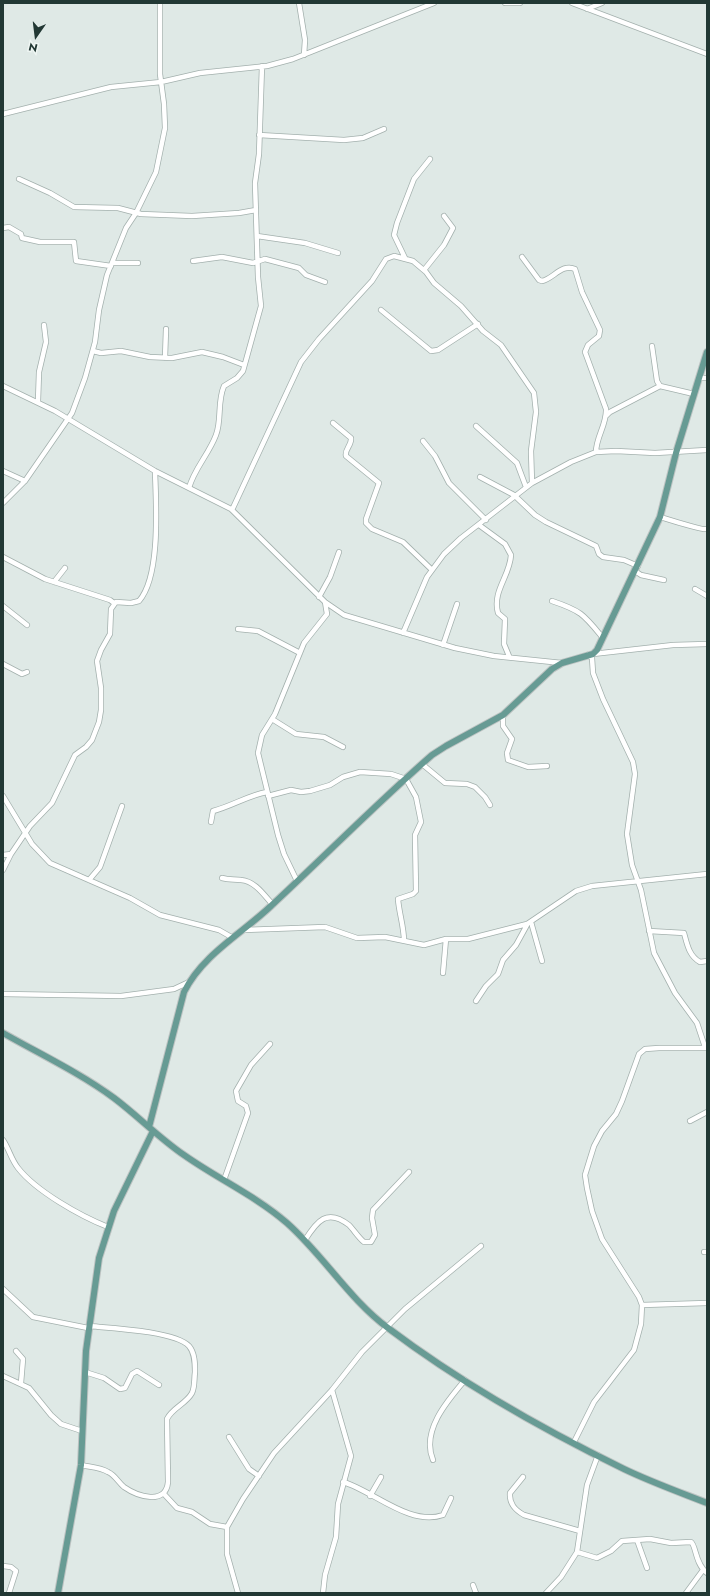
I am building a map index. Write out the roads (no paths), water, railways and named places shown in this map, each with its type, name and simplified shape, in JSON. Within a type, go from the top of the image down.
[{"type":"main road","points":[[58,1593],[81,1465],[88,1327],[99,1258],[108,1227],[151,1129],[182,1000],[189,982],[219,949],[273,905],[355,825],[422,764],[446,746],[503,715],[552,669],[591,654],[603,638],[660,517],[676,452],[707,352]]},
{"type":"main road","points":[[3,1033],[90,1082],[113,1097],[181,1153],[259,1201],[305,1240],[353,1296],[387,1328],[510,1408],[643,1478],[707,1503]]},
{"type":"street","points":[[3,504],[26,481],[69,419],[85,378],[93,352],[101,296],[111,264],[126,228],[136,213],[156,172],[163,141],[165,118],[161,82],[160,3]]},
{"type":"street","points":[[299,3],[305,40],[304,55]]},
{"type":"street","points":[[3,114],[111,87],[161,82],[200,73],[262,66],[293,59],[434,3]]},
{"type":"street","points":[[505,3],[520,3]]},
{"type":"street","points":[[572,3],[631,24],[707,54]]},
{"type":"street","points":[[586,9],[602,3]]},
{"type":"street","points":[[189,488],[197,468],[216,435],[220,420],[221,394],[224,386],[237,378],[244,365],[262,306],[257,261],[258,236],[255,183],[262,66]]},
{"type":"street","points":[[259,134],[344,140],[363,138],[384,129]]},
{"type":"street","points":[[405,258],[394,235],[397,223],[414,179],[430,159]]},
{"type":"street","points":[[19,179],[50,193],[74,207],[118,208],[136,213],[192,216],[234,214],[256,210]]},
{"type":"street","points":[[424,270],[444,245],[453,228],[444,216]]},
{"type":"street","points":[[3,228],[9,227],[21,234],[22,238],[40,242],[74,242],[76,261],[111,264],[138,263]]},
{"type":"street","points":[[258,236],[305,242],[338,253]]},
{"type":"street","points":[[232,510],[301,362],[319,339],[372,281],[386,259],[394,256],[413,261],[424,270],[434,283],[501,345],[534,393],[536,412],[531,450],[532,483]]},
{"type":"street","points":[[193,261],[222,257],[253,263],[266,259],[299,268],[306,275],[325,282]]},
{"type":"street","points":[[522,257],[539,280],[542,281],[568,267],[575,269],[582,292],[600,330],[599,336],[588,345],[585,352],[606,409],[605,418],[596,440],[596,452]]},
{"type":"street","points":[[381,310],[431,351],[438,350],[478,324]]},
{"type":"street","points":[[38,401],[39,372],[46,342],[44,325]]},
{"type":"street","points":[[165,358],[166,329]]},
{"type":"street","points":[[652,346],[657,381],[660,386]]},
{"type":"street","points":[[93,352],[101,353],[121,351],[165,358],[180,358],[194,352],[202,352],[224,357],[244,365]]},
{"type":"street","points":[[700,378],[707,378]]},
{"type":"street","points":[[3,386],[38,401],[155,471],[232,510],[319,597],[351,618],[443,645],[488,654],[562,664]]},
{"type":"street","points":[[605,418],[610,412],[660,386],[694,394]]},
{"type":"street","points":[[333,423],[351,438],[352,441],[345,452],[346,456],[380,483],[367,515],[366,523],[372,529],[403,542],[431,569]]},
{"type":"street","points":[[476,426],[517,463],[526,487]]},
{"type":"street","points":[[423,441],[435,456],[449,483],[486,520]]},
{"type":"street","points":[[403,633],[431,569],[453,545],[486,520],[514,495],[532,483],[571,462],[596,452],[616,450],[655,453],[707,450]]},
{"type":"street","points":[[3,471],[26,481]]},
{"type":"street","points":[[3,557],[54,582],[110,600],[114,603],[135,603],[144,596],[147,589],[153,560],[156,526],[155,471]]},
{"type":"street","points":[[480,477],[514,495],[535,515],[546,522],[596,546],[599,554],[603,557],[624,560],[637,568],[641,575],[664,580]]},
{"type":"street","points":[[660,517],[693,526],[700,530],[707,529]]},
{"type":"street","points":[[478,525],[505,544],[511,555],[498,593],[496,604],[498,613],[505,619],[504,644],[509,656]]},
{"type":"street","points":[[319,597],[330,576],[339,552]]},
{"type":"street","points":[[54,582],[65,568]]},
{"type":"street","points":[[695,589],[707,596]]},
{"type":"street","points":[[552,601],[575,608],[582,613],[603,638]]},
{"type":"street","points":[[298,881],[284,854],[267,794],[258,753],[262,734],[272,719],[306,638],[327,614],[325,602]]},
{"type":"street","points":[[3,870],[11,854],[30,826],[52,803],[64,781],[72,760],[75,755],[90,743],[99,722],[101,688],[97,661],[110,634],[111,609],[114,603]]},
{"type":"street","points":[[443,645],[457,604]]},
{"type":"street","points":[[3,606],[27,625]]},
{"type":"street","points":[[238,629],[258,631],[300,653]]},
{"type":"street","points":[[574,1442],[594,1402],[634,1350],[641,1324],[642,1305],[639,1297],[602,1239],[586,1188],[588,1162],[602,1131],[616,1114],[639,1054],[645,1049],[706,1048],[697,1023],[675,993],[654,953],[638,882],[632,865],[627,834],[635,774],[633,762],[602,699],[593,673],[591,654],[673,645],[707,644]]},
{"type":"street","points":[[3,664],[22,674],[28,672]]},
{"type":"street","points":[[503,715],[503,726],[512,739],[507,753],[508,760],[528,767],[547,766]]},
{"type":"street","points":[[272,719],[296,734],[324,737],[343,747]]},
{"type":"street","points":[[422,764],[445,783],[467,784],[475,788],[485,797],[490,805]]},
{"type":"street","points":[[210,822],[213,811],[247,799],[256,793],[267,794],[291,790],[301,792],[310,791],[330,785],[343,777],[360,772],[391,774],[406,779],[416,797],[421,822],[415,834],[416,891],[413,894],[398,898],[404,929],[404,941]]},
{"type":"street","points":[[3,796],[37,850],[48,861],[130,898],[160,915],[219,930],[233,938]]},
{"type":"street","points":[[89,880],[100,867],[122,806]]},
{"type":"street","points":[[3,855],[11,854]]},
{"type":"street","points":[[244,930],[325,927],[351,937],[384,937],[424,945],[446,939],[474,938],[529,923],[584,888],[707,874]]},
{"type":"street","points":[[222,878],[250,882],[273,905]]},
{"type":"street","points":[[529,923],[542,961]]},
{"type":"street","points":[[476,1001],[488,983],[498,974],[504,960],[516,945],[529,923]]},
{"type":"street","points":[[650,931],[684,933],[687,946],[693,956],[700,962],[707,961]]},
{"type":"street","points":[[443,973],[446,939]]},
{"type":"street","points":[[3,994],[121,996],[174,989],[189,982]]},
{"type":"street","points":[[224,1180],[248,1113],[246,1106],[238,1101],[236,1091],[251,1065],[270,1044]]},
{"type":"street","points":[[690,1122],[707,1112]]},
{"type":"street","points":[[3,1140],[14,1162],[23,1174],[60,1202],[108,1227]]},
{"type":"street","points":[[305,1240],[319,1220],[324,1217],[332,1217],[348,1225],[364,1242],[371,1242],[375,1235],[372,1218],[373,1210],[409,1172]]},
{"type":"street","points":[[238,1593],[227,1554],[227,1527],[243,1499],[259,1476],[286,1438],[332,1390],[362,1352],[405,1309],[481,1246]]},
{"type":"street","points":[[3,1290],[33,1317],[88,1327],[160,1335],[178,1339],[190,1348],[195,1363],[194,1387],[189,1397],[171,1412],[166,1419],[168,1488],[164,1494],[156,1497],[139,1494],[124,1487],[110,1472],[81,1465]]},
{"type":"street","points":[[642,1305],[707,1303]]},
{"type":"street","points":[[16,1351],[23,1359],[21,1383]]},
{"type":"street","points":[[85,1372],[104,1378],[120,1389],[125,1388],[132,1374],[137,1371],[159,1385]]},
{"type":"street","points":[[3,1376],[29,1388],[51,1415],[61,1424],[82,1430]]},
{"type":"street","points":[[433,1460],[429,1448],[431,1431],[452,1395],[465,1380]]},
{"type":"street","points":[[323,1593],[325,1575],[336,1537],[338,1504],[349,1462],[350,1451],[332,1390]]},
{"type":"street","points":[[229,1437],[249,1469],[259,1476]]},
{"type":"street","points":[[546,1593],[561,1577],[577,1552],[587,1485],[598,1455]]},
{"type":"street","points":[[370,1496],[380,1477]]},
{"type":"street","points":[[523,1478],[510,1492],[511,1502],[517,1511],[524,1515],[580,1531]]},
{"type":"street","points":[[343,1482],[392,1507],[431,1517],[443,1515],[451,1498]]},
{"type":"street","points":[[164,1494],[177,1508],[192,1512],[210,1524],[227,1527]]},
{"type":"street","points":[[577,1552],[597,1558],[611,1551],[619,1543],[637,1540],[656,1539],[670,1543],[694,1543],[698,1562],[705,1572],[686,1593]]},
{"type":"street","points":[[637,1540],[647,1568]]},
{"type":"street","points":[[3,1566],[11,1567],[16,1571],[9,1593]]},
{"type":"street","points":[[473,1585],[476,1593]]}]
